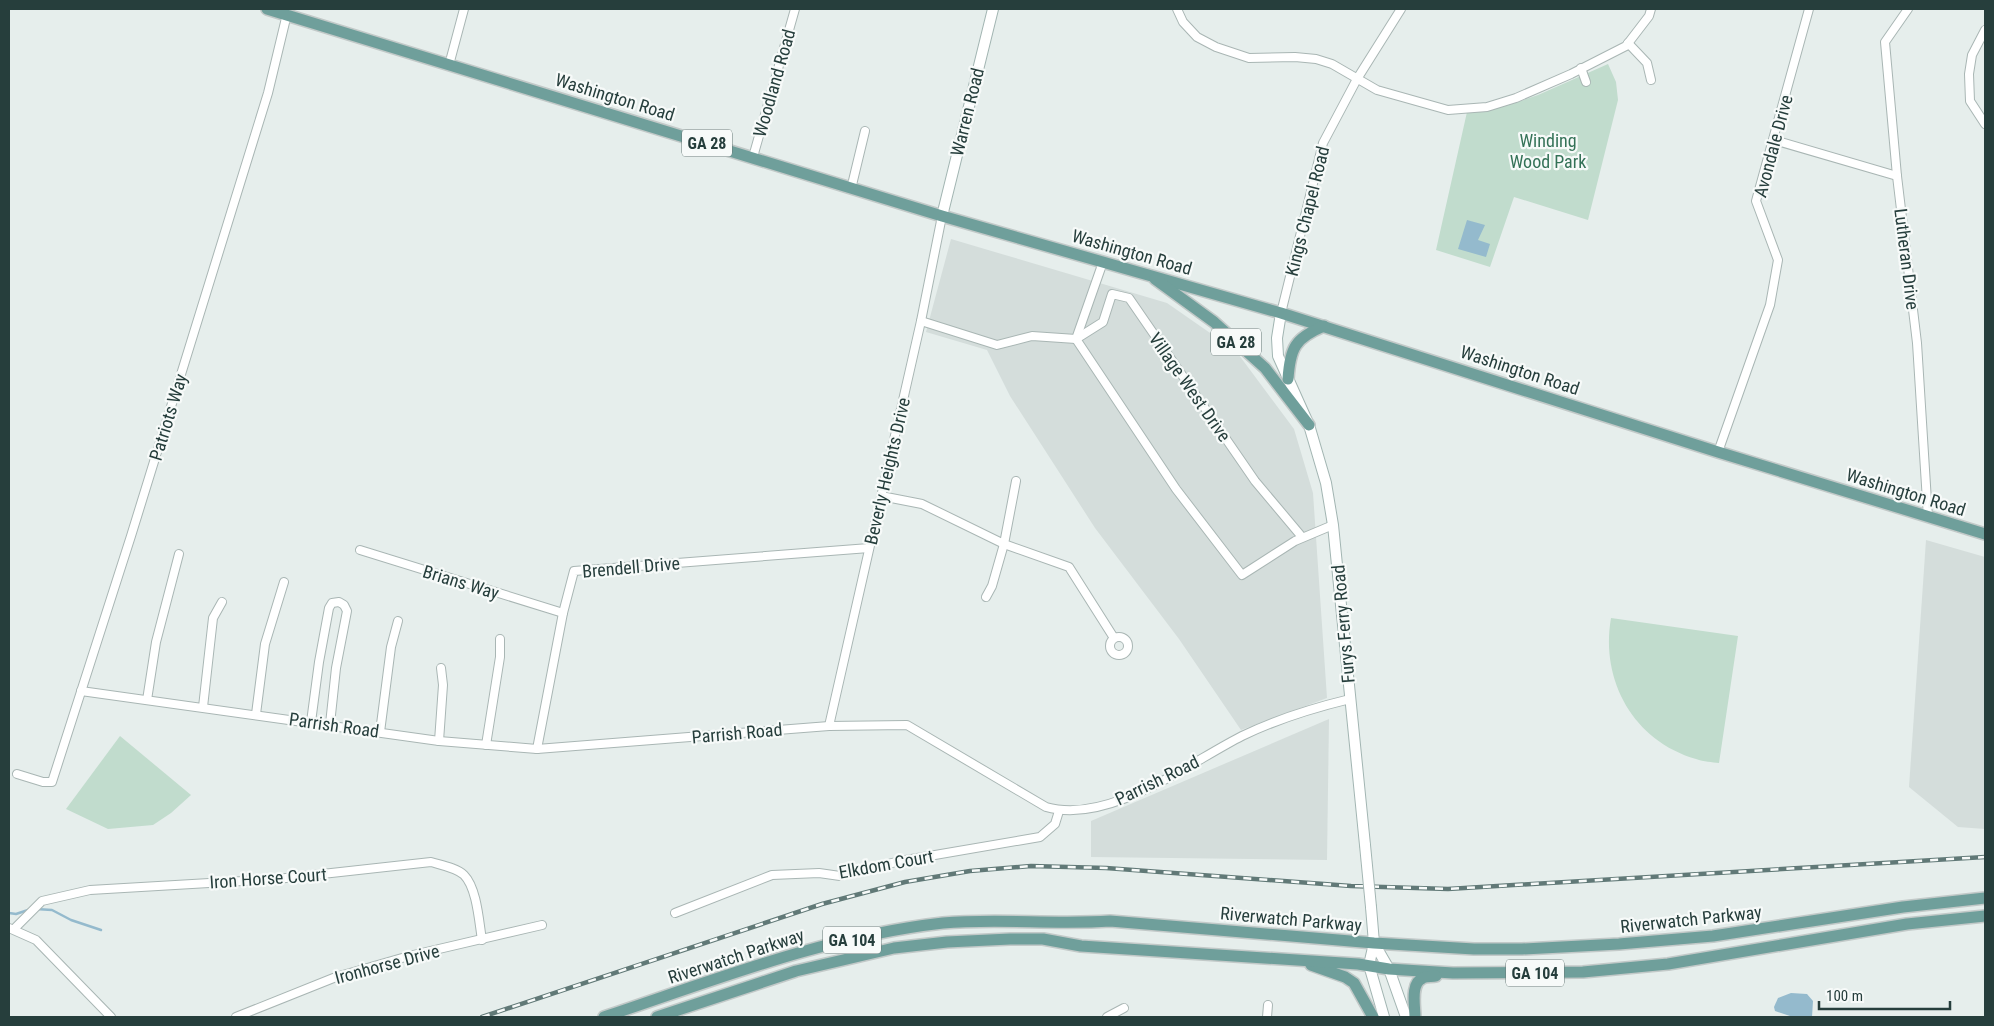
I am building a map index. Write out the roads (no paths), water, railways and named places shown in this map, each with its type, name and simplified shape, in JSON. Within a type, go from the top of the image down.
[{"type":"main road","name":"Washington Road","points":[[267,9],[753,157],[851,189],[1324,326],[1718,452],[1985,534]]},
{"type":"main road","name":"Warren Road","points":[[942,216],[992,9]]},
{"type":"main road","name":"GA 28","points":[[1147,274],[1214,322],[1265,368],[1309,425]]},
{"type":"main road","name":"Furys Ferry Road","points":[[1281,313],[1278,356],[1309,425],[1326,483],[1333,525],[1374,944],[1368,965]]},
{"type":"main road","points":[[1288,379],[1289,358],[1295,346],[1310,332],[1324,326]]},
{"type":"main road","name":"Riverwatch Parkway","points":[[604,1017],[795,954],[895,930],[945,923],[1031,921],[1077,923],[1110,921],[1374,944],[1484,949],[1553,948],[1713,936],[1903,907],[1985,898]]},
{"type":"main road","name":"Riverwatch Parkway","points":[[657,1017],[796,971],[894,948],[979,940],[1043,939],[1081,946],[1368,965],[1389,969],[1532,974],[1634,968],[1907,924],[1985,916]]},
{"type":"main road","name":"Furys Ferry Road","points":[[1374,944],[1389,969],[1406,1017]]},
{"type":"main road","points":[[1295,960],[1345,976],[1354,983],[1361,993],[1373,1017]]},
{"type":"main road","points":[[1368,965],[1384,1017]]},
{"type":"main road","points":[[1415,1017],[1414,993],[1416,984],[1423,978],[1453,972]]},
{"type":"street","points":[[449,65],[464,9]]},
{"type":"street","name":"Woodland Road","points":[[753,157],[795,9]]},
{"type":"street","points":[[1178,9],[1183,22],[1197,37],[1216,48],[1248,58],[1295,57],[1316,59],[1332,64],[1377,90],[1448,110],[1487,107],[1516,98],[1626,46],[1649,16],[1651,9]]},
{"type":"street","name":"Kings Chapel Road","points":[[1281,313],[1323,143],[1357,79],[1401,9]]},
{"type":"street","name":"Avondale Drive","points":[[1718,452],[1772,296],[1778,260],[1756,201],[1809,9]]},
{"type":"street","name":"Lutheran Drive","points":[[1908,9],[1885,42],[1897,176],[1918,343],[1928,517]]},
{"type":"street","name":"Patriots Way","points":[[17,774],[43,782],[52,782],[131,536],[268,93],[287,14]]},
{"type":"street","points":[[1985,30],[1972,55],[1969,74],[1970,101],[1985,124]]},
{"type":"street","points":[[1628,43],[1647,63],[1652,80]]},
{"type":"street","points":[[1581,68],[1586,82]]},
{"type":"street","points":[[851,189],[865,131]]},
{"type":"street","points":[[1774,140],[1897,176]]},
{"type":"street","name":"Beverly Heights Drive","points":[[829,726],[921,321],[942,216]]},
{"type":"street","points":[[1076,339],[1103,262]]},
{"type":"street","name":"Village West Drive","points":[[1076,339],[1103,322],[1112,294],[1129,298],[1255,481],[1302,538]]},
{"type":"street","points":[[921,321],[997,345],[1032,336],[1076,339]]},
{"type":"street","points":[[1076,339],[1176,489],[1242,575],[1302,538],[1333,525]]},
{"type":"street","points":[[986,597],[992,586],[1004,544],[1016,481]]},
{"type":"street","points":[[881,496],[922,504],[1004,544],[1069,567],[1114,638]]},
{"type":"street","name":"Brendell Drive","points":[[537,749],[563,613],[574,571],[869,548]]},
{"type":"street","name":"Brians Way","points":[[360,550],[563,613]]},
{"type":"street","points":[[147,700],[156,642],[179,554]]},
{"type":"street","points":[[256,714],[265,644],[284,582]]},
{"type":"street","points":[[203,707],[213,618],[222,602]]},
{"type":"street","points":[[311,722],[329,608],[332,603],[339,602],[344,605],[346,611],[336,668],[330,724]]},
{"type":"street","points":[[380,732],[390,647],[398,621]]},
{"type":"street","points":[[486,745],[500,657],[500,639]]},
{"type":"street","points":[[439,740],[443,685],[441,668]]},
{"type":"street","name":"Parrish Road","points":[[81,691],[439,740],[537,749],[829,726],[907,725],[1046,807],[1059,811],[1095,807],[1132,796],[1264,726],[1311,709],[1350,699]]},
{"type":"street","name":"Elkdom Court","points":[[675,913],[772,875],[820,873],[840,876],[900,861],[1040,838],[1055,824],[1059,811]]},
{"type":"street","name":"Iron Horse Court","points":[[11,928],[31,914],[42,901],[90,890],[277,879],[431,862],[446,866],[464,875],[473,889],[482,940]]},
{"type":"street","name":"Ironhorse Drive","points":[[236,1017],[336,977],[409,956],[542,925]]},
{"type":"street","points":[[11,928],[36,940],[111,1017]]},
{"type":"street","points":[[1267,1017],[1268,1005]]},
{"type":"street","points":[[1107,1017],[1124,1008]]},
{"type":"water","points":[[1467,220],[1485,225],[1478,240],[1490,244],[1486,257],[1458,249]]},
{"type":"water","points":[[1791,993],[1807,994],[1813,1001],[1812,1017],[1793,1017],[1775,1011],[1774,1007],[1778,998]]},
{"type":"waterway","points":[[9,913],[16,914],[31,909]]},
{"type":"waterway","points":[[36,909],[52,910],[71,920],[101,930]]},
{"type":"railway","points":[[482,1017],[822,904],[905,882],[970,871],[1031,866],[1106,868],[1351,886],[1448,889],[1985,857]]},
{"type":"park label","name":"Winding Wood Park","points":[[1548,150]]}]
